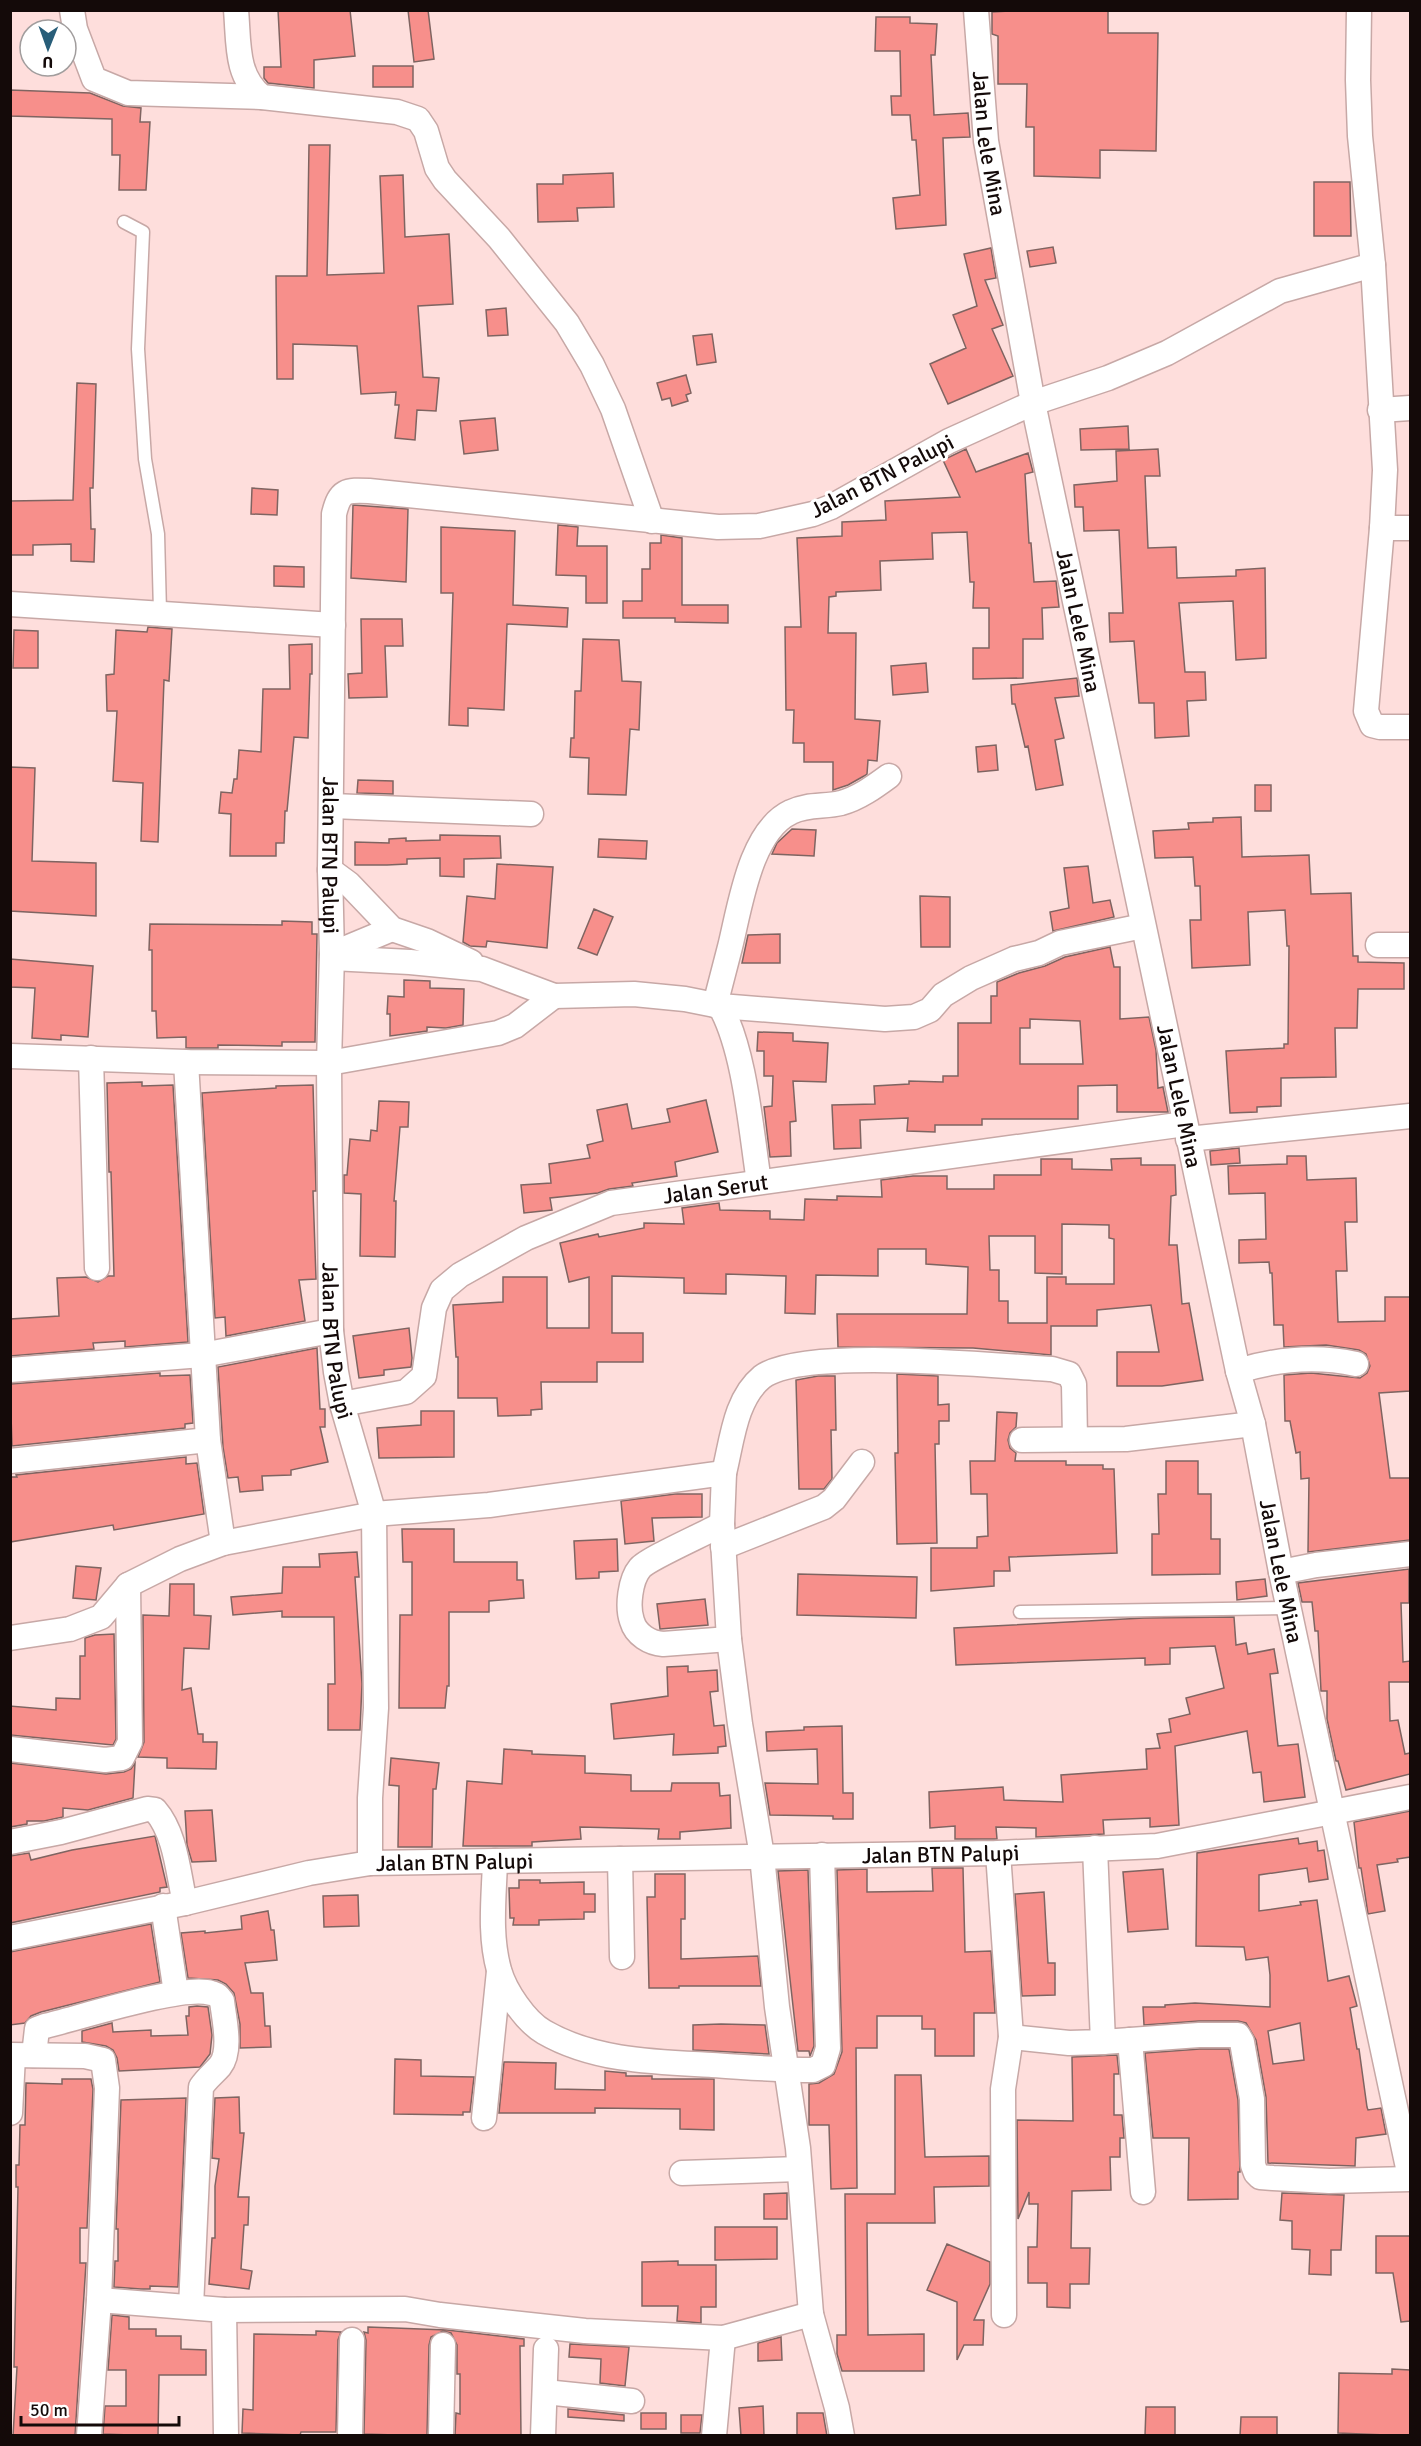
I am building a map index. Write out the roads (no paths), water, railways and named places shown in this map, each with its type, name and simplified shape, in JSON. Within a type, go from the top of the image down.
[{"type":"street","points":[[72,10],[75,28],[94,79],[128,93],[262,97],[397,112],[418,119],[426,131],[438,168],[445,180],[499,238],[567,323],[592,365],[613,409],[652,521]]},
{"type":"street","points":[[236,10],[243,73],[251,89],[262,97]]},
{"type":"street","name":"Jalan Lele Mina","points":[[976,10],[986,141],[1033,403],[1186,1131],[1238,1371],[1253,1424],[1288,1608],[1410,2178]]},
{"type":"street","points":[[1359,10],[1360,136],[1373,265],[1384,470],[1382,528],[1366,711],[1372,725],[1410,727]]},
{"type":"street","name":"Jalan BTN Palupi","points":[[1373,265],[1280,291],[1167,353],[1108,378],[1033,403],[949,441],[851,496],[813,514],[759,526],[718,527],[351,490],[342,494],[337,501],[334,514],[330,870],[332,956],[329,1063],[331,1331],[342,1404],[374,1514],[376,1708],[370,1798],[370,1863],[998,1853],[1157,1846],[1332,1814],[1410,1797]]},
{"type":"street","points":[[1380,410],[1410,408]]},
{"type":"street","points":[[1382,528],[1410,528]]},
{"type":"street","points":[[10,604],[160,612],[333,626]]},
{"type":"street","points":[[759,1182],[744,1083],[732,1035],[718,1005],[742,894],[760,844],[776,822],[791,812],[808,807],[840,803],[862,795],[889,776]]},
{"type":"street","points":[[332,806],[531,814]]},
{"type":"street","points":[[330,870],[349,884],[392,929],[427,940],[482,969],[554,996],[634,994],[718,1005],[885,1020],[914,1017],[930,1010],[943,995],[971,978],[1014,959],[1039,953],[1060,942],[1143,926]]},
{"type":"street","points":[[332,956],[392,929]]},
{"type":"street","points":[[1378,945],[1410,945]]},
{"type":"street","points":[[332,956],[482,969]]},
{"type":"street","points":[[10,1056],[186,1062],[329,1063],[498,1033],[515,1026],[554,996]]},
{"type":"street","points":[[91,1058],[97,1268]]},
{"type":"street","points":[[186,1062],[208,1440],[223,1543]]},
{"type":"street","name":"Jalan Serut","points":[[342,1404],[406,1392],[424,1376],[428,1364],[435,1308],[442,1290],[460,1275],[526,1238],[611,1203],[759,1182],[1186,1131],[1410,1116]]},
{"type":"street","points":[[10,1370],[202,1355],[331,1331]]},
{"type":"street","points":[[1238,1371],[1261,1364],[1300,1359],[1319,1358],[1356,1364]]},
{"type":"street","points":[[842,2436],[837,2408],[811,2314],[799,2169],[785,2070],[762,1856],[740,1724],[729,1639],[722,1536],[724,1473],[741,1404],[763,1377],[785,1368],[841,1359],[1052,1369],[1069,1374],[1074,1384],[1075,1439]]},
{"type":"street","points":[[1022,1440],[1126,1438],[1253,1424]]},
{"type":"street","points":[[10,1461],[208,1440]]},
{"type":"street","points":[[729,1639],[663,1644],[653,1643],[636,1630],[631,1620],[632,1590],[641,1566],[722,1536],[824,1507],[834,1499],[862,1462]]},
{"type":"street","points":[[10,1638],[70,1629],[93,1620],[111,1607],[128,1585],[180,1559],[223,1543],[374,1514],[489,1505],[724,1473]]},
{"type":"street","points":[[1281,1572],[1316,1565],[1410,1554]]},
{"type":"street","points":[[10,1749],[105,1760],[122,1758],[130,1742],[128,1585]]},
{"type":"street","points":[[10,1842],[61,1832],[147,1809],[155,1810],[169,1832],[174,1904],[176,1993]]},
{"type":"street","points":[[1095,1848],[1103,2042]]},
{"type":"street","points":[[998,1853],[1011,2037],[1003,2089],[1004,2315]]},
{"type":"street","points":[[499,1971],[516,2001],[542,2031],[578,2049],[614,2057],[785,2070],[813,2070],[823,2065],[826,2057],[822,1855]]},
{"type":"street","points":[[620,1858],[622,1957]]},
{"type":"street","points":[[484,2118],[499,1971],[492,1931],[495,1861]]},
{"type":"street","points":[[10,1938],[309,1873],[370,1863]]},
{"type":"street","points":[[10,2113],[19,2055],[37,2029],[176,1993],[210,1992],[218,1995],[222,2001],[226,2048],[221,2065],[207,2076],[201,2087],[191,2307]]},
{"type":"street","points":[[1011,2037],[1069,2043],[1199,2035],[1240,2037],[1252,2099],[1253,2164],[1256,2173],[1260,2176],[1329,2181],[1410,2178]]},
{"type":"street","points":[[1130,2040],[1143,2192]]},
{"type":"street","points":[[19,2055],[85,2056],[103,2060],[106,2069],[99,2300],[89,2436]]},
{"type":"street","points":[[682,2174],[799,2169]]},
{"type":"street","points":[[99,2300],[224,2310],[405,2309],[585,2331],[723,2338],[811,2314]]},
{"type":"street","points":[[224,2310],[226,2436]]},
{"type":"street","points":[[714,2436],[723,2338]]},
{"type":"street","points":[[350,2436],[352,2340]]},
{"type":"street","points":[[441,2436],[443,2345]]},
{"type":"street","points":[[543,2436],[546,2349]]},
{"type":"street","points":[[545,2392],[632,2401]]},
{"type":"lane","points":[[124,222],[143,232],[138,349],[145,459],[158,534],[160,612]]},
{"type":"lane","points":[[1020,1612],[1288,1608]]}]
